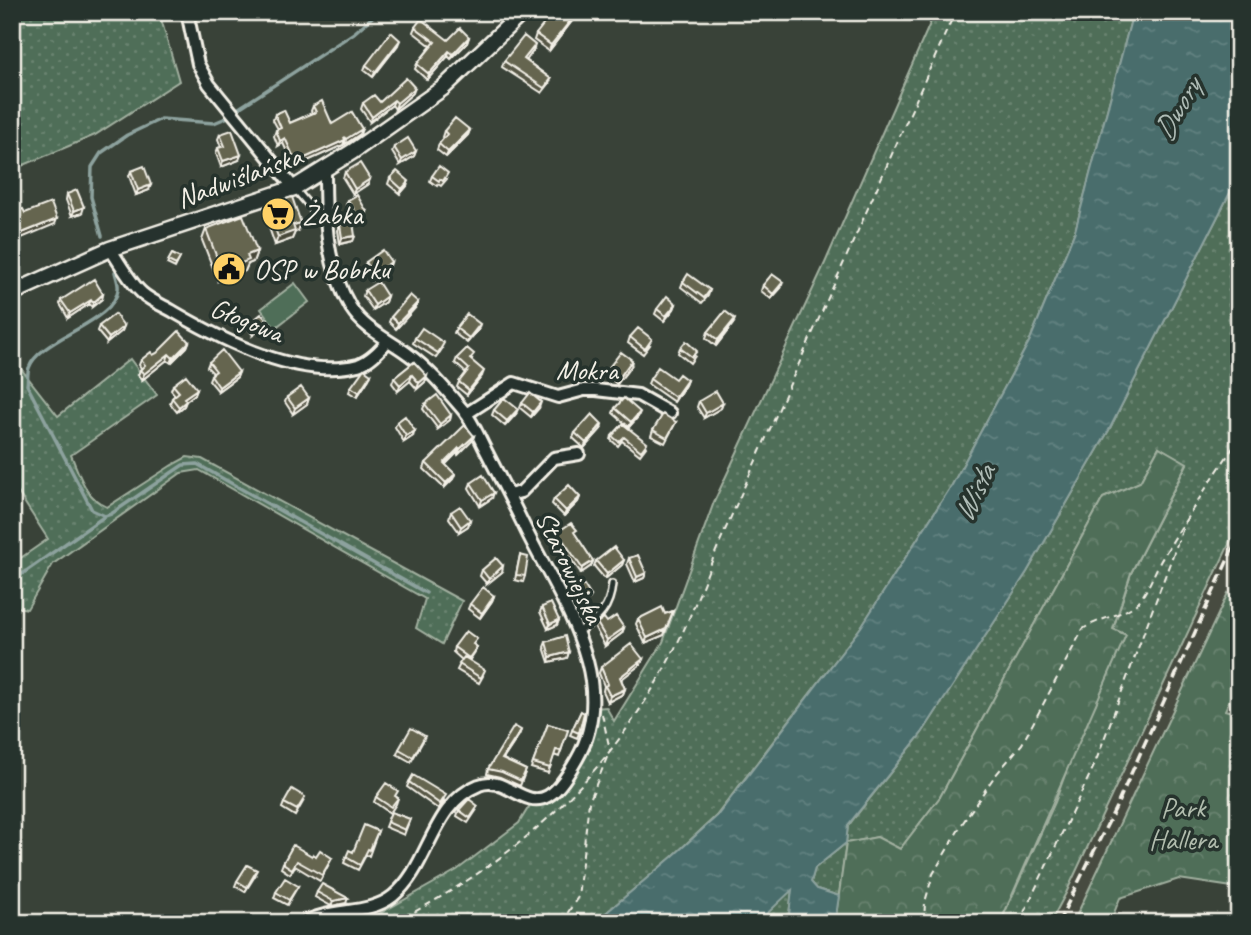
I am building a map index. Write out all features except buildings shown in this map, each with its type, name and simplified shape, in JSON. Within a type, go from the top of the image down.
[{"type":"street","points":[[187,12],[198,64],[209,84],[293,188]]},
{"type":"street","name":"Nadwiślańska","points":[[12,293],[110,249],[293,188],[325,170],[443,88],[523,12]]},
{"type":"street","name":"Starowiejska","points":[[303,923],[380,905],[396,894],[407,882],[446,810],[465,792],[481,783],[498,783],[530,800],[547,797],[568,774],[583,749],[591,721],[593,693],[579,631],[466,414],[424,367],[364,325],[342,291],[332,263],[324,224],[325,170]]},
{"type":"street","name":"Głogowa","points":[[110,249],[143,294],[234,344],[274,358],[307,366],[359,365],[374,356],[387,342]]},
{"type":"street","name":"Mokra","points":[[466,414],[514,383],[558,397],[596,390],[638,395],[670,413]]},
{"type":"street","name":"Starowiejska","points":[[509,495],[520,492],[554,458],[579,454]]},
{"type":"lane","points":[[293,188],[324,224]]},
{"type":"lane","points":[[579,631],[605,612],[611,598],[612,584]]},
{"type":"path","points":[[393,923],[457,888],[525,840],[555,813],[610,752],[657,681],[687,622],[718,546],[955,12]]},
{"type":"path","points":[[923,923],[925,902],[933,874],[994,777],[1022,744],[1083,629],[1095,621],[1126,610],[1137,602],[1146,591],[1188,514],[1239,439]]},
{"type":"path","points":[[1019,923],[1094,766],[1188,514]]},
{"type":"path","points":[[561,923],[578,897],[589,802],[610,752],[606,728],[593,693]]},
{"type":"shaded area","points":[[1239,523],[1239,570],[1110,847],[1073,923],[1050,923],[1066,893]]},
{"type":"green space","points":[[12,12],[159,12],[179,81],[95,135],[12,170]]},
{"type":"green space","points":[[935,12],[1133,12],[1075,231],[1030,340],[952,485],[861,627],[716,816],[594,923],[360,923],[457,870],[519,823],[530,805],[544,803],[556,794],[595,708],[606,707],[614,721],[663,642],[714,502],[825,263]]},
{"type":"green space","points":[[1239,175],[1239,523],[1050,923],[1000,923],[1055,802],[1125,634],[1113,629],[1131,573],[1187,464],[1159,447],[1140,482],[1103,498],[940,797],[900,849],[877,837],[846,843],[848,826],[922,733],[1027,572],[1109,430]]},
{"type":"green space","points":[[295,283],[309,302],[275,328],[261,309]]},
{"type":"green space","points":[[130,359],[157,395],[71,455],[93,498],[107,507],[187,457],[202,459],[462,601],[442,644],[416,628],[425,599],[199,470],[181,473],[53,564],[27,609],[12,606],[12,564],[48,539],[12,483],[12,370],[18,365],[58,416]]},
{"type":"green space","points":[[1159,447],[1187,463],[1131,573],[1113,629],[1126,635],[1000,923],[835,923],[846,843],[877,837],[900,849],[940,797],[1103,498],[1140,482]]},
{"type":"green space","name":"Park Hallera","points":[[1228,593],[1239,605],[1239,681],[1225,710],[1239,714],[1239,888],[1179,879],[1120,898],[1110,923],[1073,923]]},
{"type":"green space","points":[[846,843],[839,896],[817,889],[811,882],[815,868]]},
{"type":"green space","points":[[792,889],[788,923],[757,923]]},
{"type":"water","points":[[1133,12],[1239,12],[1239,175],[1109,430],[1027,572],[922,733],[848,825],[846,843],[815,868],[811,882],[817,889],[839,896],[835,923],[788,923],[792,890],[757,923],[594,923],[717,816],[861,627],[952,485],[1030,340],[1075,231]]},
{"type":"waterway","points":[[236,110],[354,33],[378,12]]},
{"type":"waterway","points":[[102,236],[91,197],[92,167],[101,153],[127,135],[161,119],[214,123],[226,118]]},
{"type":"waterway","points":[[115,272],[118,287],[114,301],[92,321],[36,357],[28,374],[27,385],[92,510],[105,516],[111,514],[183,465],[197,464],[426,593]]},
{"type":"waterway","points":[[12,581],[105,516]]},
{"type":"railway","points":[[1058,923],[1116,807],[1239,535]]},
{"type":"place","name":"Żabka","points":[[278,214]]},
{"type":"place","name":"OSP w Bobrku","points":[[229,269]]},
{"type":"water label","name":"Dwory","points":[[1177,109]]},
{"type":"water label","name":"Wisła","points":[[974,493]]}]
